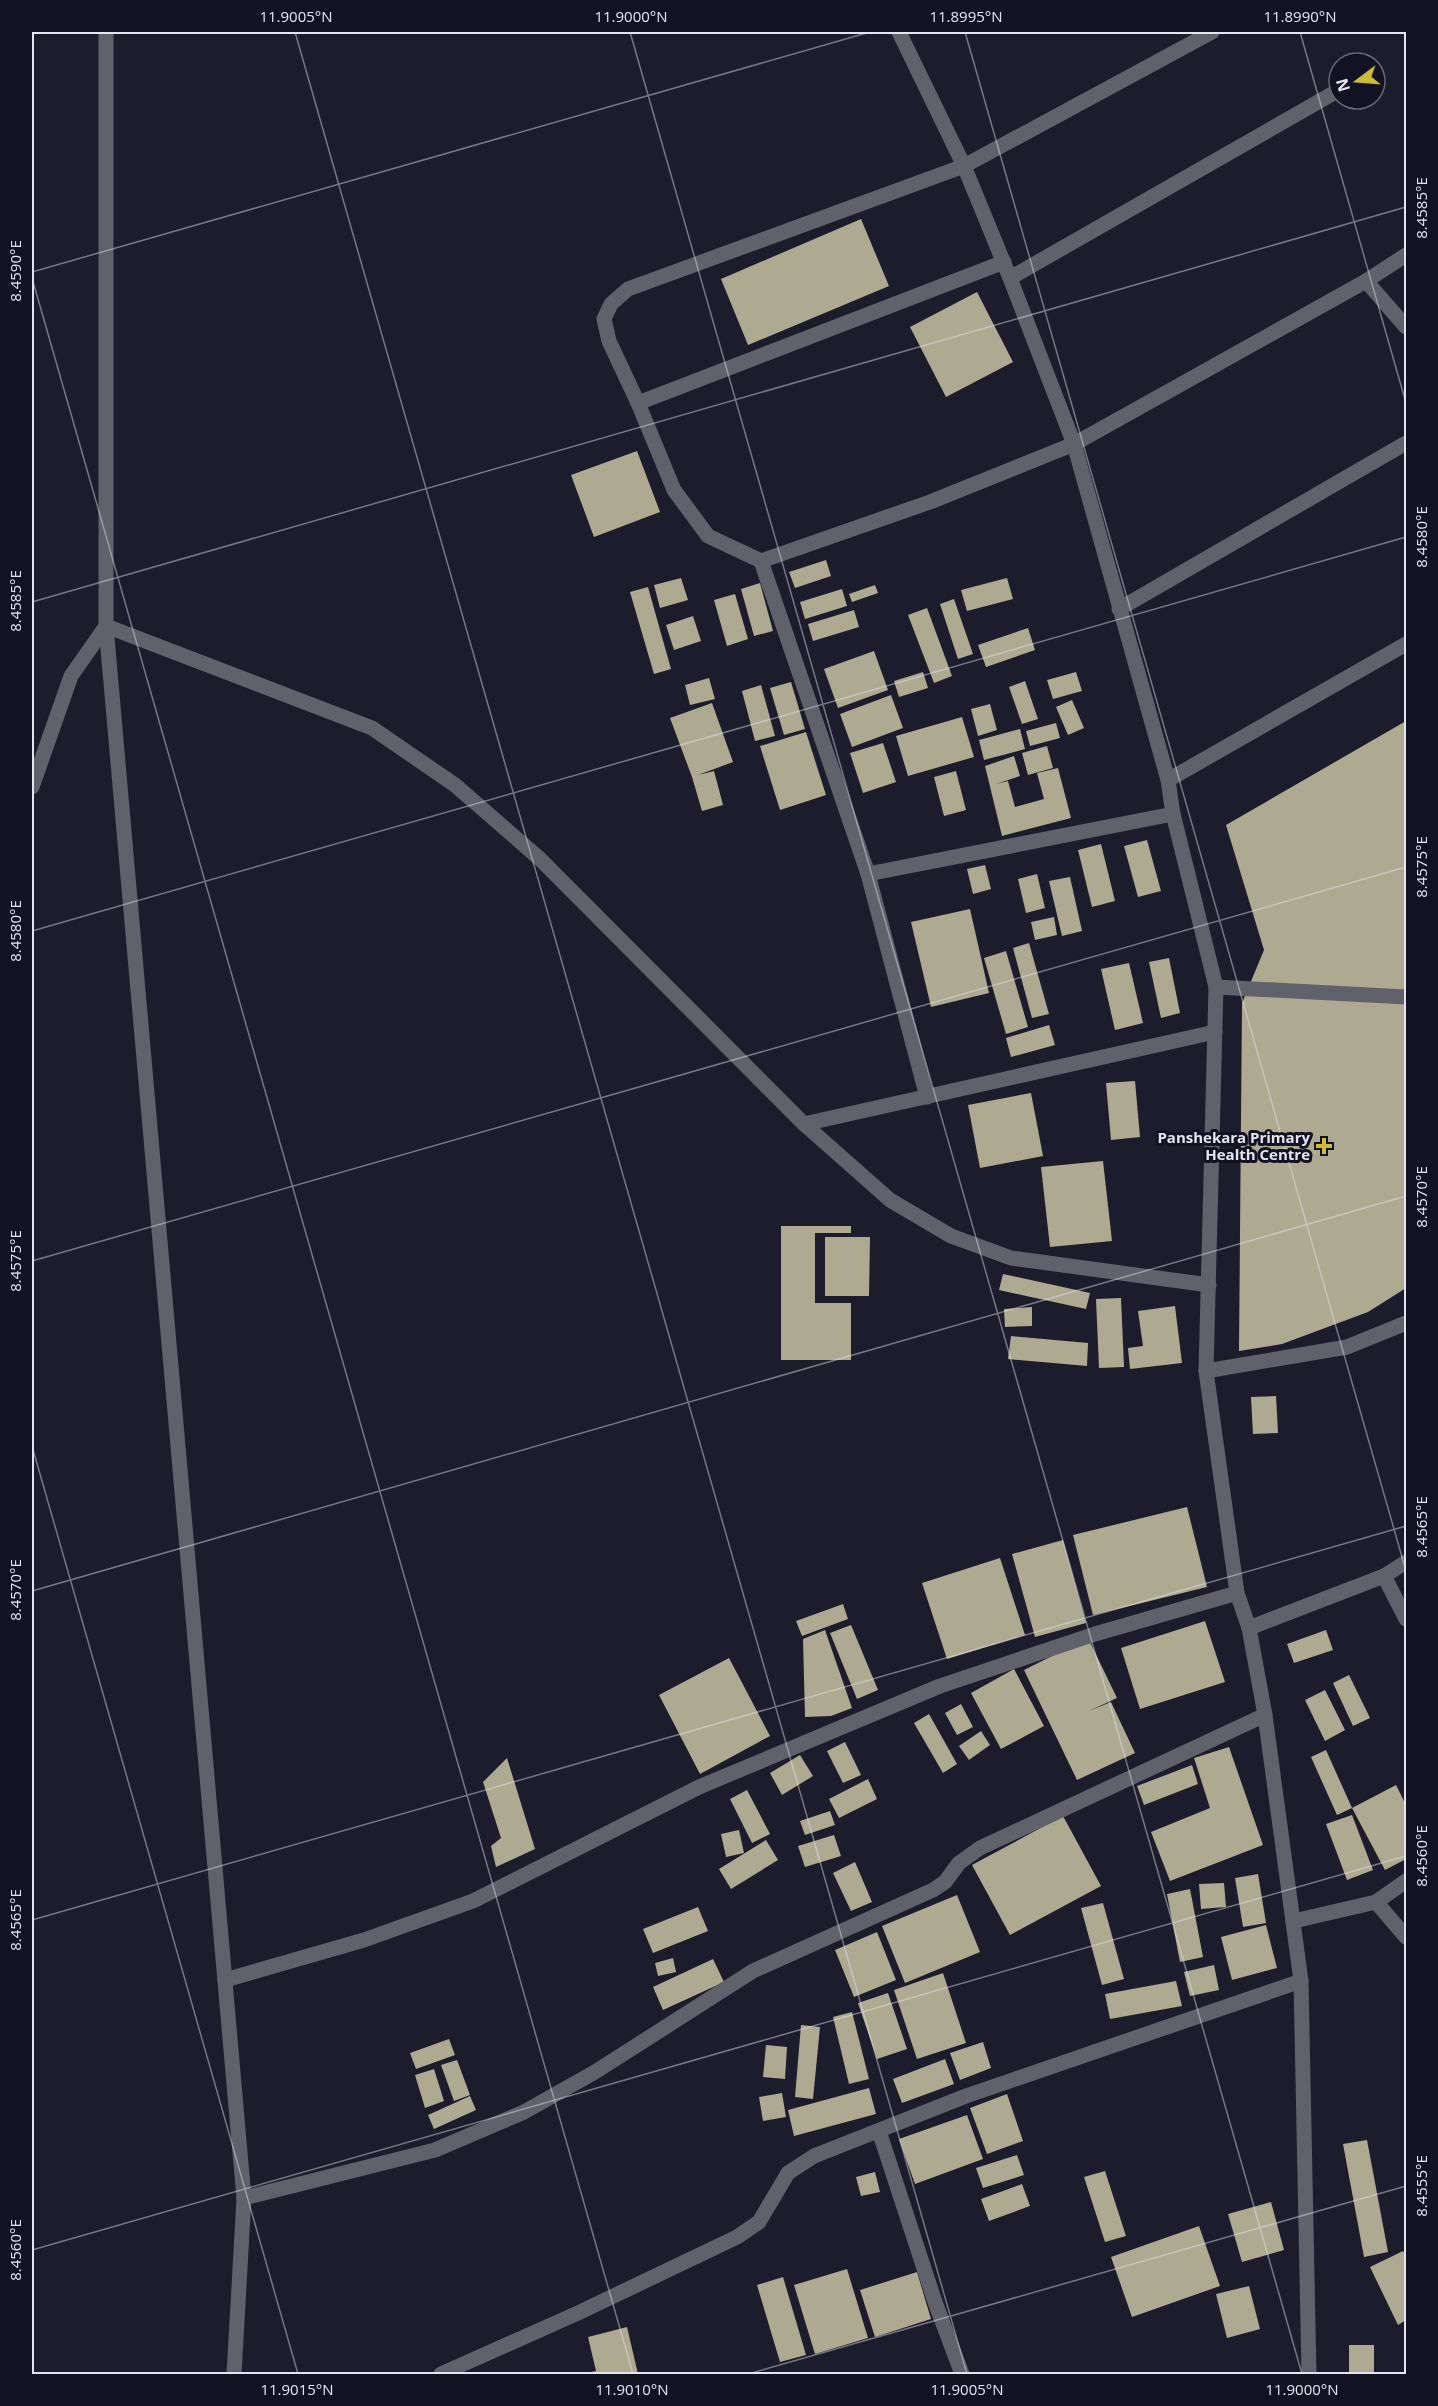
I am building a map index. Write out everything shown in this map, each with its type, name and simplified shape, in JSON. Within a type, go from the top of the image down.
[{"type":"street","points":[[106,32],[106,626],[244,2198],[234,2374]]},
{"type":"street","points":[[899,32],[964,166],[1004,261],[1074,444],[1168,780],[1173,814],[1216,987],[1206,1371],[1237,1593],[1249,1628],[1265,1714],[1294,1921],[1300,1981],[1309,2374]]},
{"type":"street","points":[[1212,32],[964,166],[628,290],[610,304],[604,320],[609,341],[674,490],[708,536],[761,561],[930,502],[1074,444],[1366,281],[1407,255]]},
{"type":"street","points":[[1010,278],[1327,97]]},
{"type":"street","points":[[638,403],[1004,261]]},
{"type":"street","points":[[1366,281],[1407,327]]},
{"type":"street","points":[[1119,609],[1407,442]]},
{"type":"street","points":[[761,561],[868,874],[927,1096]]},
{"type":"street","points":[[32,788],[71,676],[106,626]]},
{"type":"street","points":[[106,626],[372,728],[455,785],[540,859],[804,1124],[890,1200],[951,1236],[1011,1258],[1209,1285]]},
{"type":"street","points":[[1168,780],[1407,644]]},
{"type":"street","points":[[868,874],[1173,814]]},
{"type":"street","points":[[1216,987],[1407,997]]},
{"type":"street","points":[[804,1124],[1215,1032]]},
{"type":"street","points":[[1206,1371],[1347,1347],[1407,1323]]},
{"type":"street","points":[[1249,1628],[1384,1576],[1407,1562]]},
{"type":"street","points":[[1384,1576],[1407,1619]]},
{"type":"street","points":[[225,1980],[364,1940],[473,1901],[699,1787],[940,1686],[1095,1634],[1237,1593]]},
{"type":"street","points":[[244,2198],[435,2150],[524,2112],[595,2072],[753,1971],[933,1890],[945,1882],[959,1863],[980,1848],[1265,1714]]},
{"type":"street","points":[[1294,1921],[1376,1902],[1407,1881]]},
{"type":"street","points":[[1376,1902],[1407,1937]]},
{"type":"street","points":[[441,2374],[578,2313],[737,2236],[759,2222],[788,2173],[814,2156],[966,2096],[1300,1981]]},
{"type":"street","points":[[879,2131],[935,2302],[962,2374]]},
{"type":"building","points":[[861,219],[889,286],[748,345],[721,279]]},
{"type":"building","points":[[977,292],[1013,362],[946,397],[910,327]]},
{"type":"building","points":[[637,451],[660,512],[594,537],[571,475]]},
{"type":"building","points":[[826,560],[831,576],[795,588],[789,572]]},
{"type":"building","points":[[681,578],[688,600],[660,608],[654,585]]},
{"type":"building","points":[[1007,578],[1013,599],[967,611],[961,590]]},
{"type":"building","points":[[760,583],[773,631],[754,636],[741,589]]},
{"type":"building","points":[[875,585],[878,593],[852,602],[849,594]]},
{"type":"building","points":[[648,587],[671,669],[654,674],[630,592]]},
{"type":"building","points":[[842,589],[847,606],[805,619],[800,602]]},
{"type":"building","points":[[735,594],[748,639],[727,646],[714,600]]},
{"type":"building","points":[[954,599],[973,654],[958,659],[940,604]]},
{"type":"building","points":[[927,608],[952,676],[934,683],[908,615]]},
{"type":"building","points":[[854,610],[859,627],[813,641],[808,624]]},
{"type":"building","points":[[693,616],[701,641],[674,650],[666,625]]},
{"type":"building","points":[[1028,628],[1035,650],[986,667],[978,645]]},
{"type":"building","points":[[874,651],[888,690],[838,708],[824,669]]},
{"type":"building","points":[[923,672],[928,688],[899,697],[894,681]]},
{"type":"building","points":[[1076,672],[1082,691],[1053,699],[1047,680]]},
{"type":"building","points":[[709,678],[715,699],[690,705],[685,685]]},
{"type":"building","points":[[1025,681],[1038,719],[1022,724],[1009,687]]},
{"type":"building","points":[[791,682],[805,729],[784,735],[770,688]]},
{"type":"building","points":[[761,685],[775,736],[755,741],[742,691]]},
{"type":"building","points":[[891,695],[903,728],[852,747],[840,714]]},
{"type":"building","points":[[1072,700],[1084,728],[1068,735],[1056,707]]},
{"type":"building","points":[[712,703],[733,762],[698,775],[714,771],[723,805],[702,811],[670,718]]},
{"type":"building","points":[[990,704],[997,730],[978,736],[971,709]]},
{"type":"building","points":[[962,717],[974,757],[908,776],[896,736]]},
{"type":"building","name":"Panshekara Primary Health Centre","points":[[1406,721],[1406,1288],[1368,1312],[1282,1344],[1239,1351],[1242,1003],[1264,950],[1226,825]]},
{"type":"building","points":[[1056,723],[1060,738],[1030,746],[1026,731]]},
{"type":"building","points":[[1020,729],[1025,749],[984,760],[979,740]]},
{"type":"building","points":[[806,732],[826,795],[780,810],[760,746]]},
{"type":"building","points":[[883,743],[896,782],[863,793],[850,753]]},
{"type":"building","points":[[1047,746],[1053,768],[1028,775],[1022,753]]},
{"type":"building","points":[[1014,756],[1020,776],[996,784],[1008,781],[1015,807],[1044,799],[1037,773],[1058,768],[1071,818],[1002,836],[985,766]]},
{"type":"building","points":[[956,771],[966,810],[944,816],[934,777]]},
{"type":"building","points":[[1147,840],[1161,891],[1138,897],[1124,846]]},
{"type":"building","points":[[1101,844],[1115,901],[1092,907],[1078,850]]},
{"type":"building","points":[[985,865],[991,889],[973,894],[967,869]]},
{"type":"building","points":[[1037,874],[1045,908],[1026,913],[1018,879]]},
{"type":"building","points":[[1070,877],[1082,931],[1062,936],[1049,881]]},
{"type":"building","points":[[970,909],[989,993],[931,1007],[911,922]]},
{"type":"building","points":[[1054,917],[1057,935],[1035,940],[1031,922]]},
{"type":"building","points":[[1029,943],[1049,1014],[1032,1018],[1013,948]]},
{"type":"building","points":[[1006,951],[1028,1027],[1006,1034],[984,958]]},
{"type":"building","points":[[1169,958],[1180,1013],[1161,1018],[1149,962]]},
{"type":"building","points":[[1129,963],[1143,1023],[1115,1030],[1101,969]]},
{"type":"building","points":[[1049,1025],[1055,1045],[1011,1057],[1006,1038]]},
{"type":"building","points":[[1135,1081],[1140,1137],[1111,1140],[1106,1083]]},
{"type":"building","points":[[1031,1093],[1043,1156],[980,1168],[968,1105]]},
{"type":"building","points":[[1103,1161],[1112,1241],[1050,1247],[1041,1167]]},
{"type":"building","points":[[781,1226],[851,1226],[851,1233],[815,1233],[815,1303],[851,1303],[851,1360],[781,1360]]},
{"type":"building","points":[[825,1237],[870,1237],[869,1296],[825,1296]]},
{"type":"building","points":[[1003,1274],[1090,1293],[1086,1309],[999,1290]]},
{"type":"building","points":[[1121,1298],[1124,1367],[1099,1368],[1096,1299]]},
{"type":"building","points":[[1175,1306],[1182,1363],[1130,1369],[1128,1348],[1143,1346],[1138,1311]]},
{"type":"building","points":[[1032,1307],[1032,1326],[1005,1327],[1004,1309]]},
{"type":"building","points":[[1011,1336],[1088,1343],[1087,1366],[1008,1359]]},
{"type":"building","points":[[1276,1396],[1278,1433],[1253,1434],[1251,1397]]},
{"type":"building","points":[[1187,1507],[1207,1587],[1093,1615],[1073,1535]]},
{"type":"building","points":[[1063,1540],[1086,1623],[1035,1637],[1012,1554]]},
{"type":"building","points":[[1000,1558],[1025,1635],[947,1659],[922,1583]]},
{"type":"building","points":[[843,1604],[848,1619],[802,1636],[796,1621]]},
{"type":"building","points":[[1205,1621],[1225,1682],[1140,1709],[1121,1648]]},
{"type":"building","points":[[851,1625],[878,1690],[857,1699],[830,1633]]},
{"type":"building","points":[[825,1630],[852,1708],[831,1716],[805,1717],[803,1639]]},
{"type":"building","points":[[1326,1630],[1333,1650],[1294,1663],[1287,1644]]},
{"type":"building","points":[[1088,1638],[1117,1698],[1089,1711],[1111,1702],[1135,1753],[1077,1780],[1024,1670]]},
{"type":"building","points":[[729,1658],[770,1736],[700,1774],[659,1695]]},
{"type":"building","points":[[1014,1669],[1044,1726],[1001,1749],[971,1693]]},
{"type":"building","points":[[1349,1675],[1370,1718],[1353,1726],[1333,1683]]},
{"type":"building","points":[[1325,1690],[1345,1730],[1325,1741],[1305,1700]]},
{"type":"building","points":[[961,1704],[973,1727],[957,1735],[945,1713]]},
{"type":"building","points":[[929,1714],[957,1764],[943,1773],[914,1723]]},
{"type":"building","points":[[981,1731],[990,1745],[969,1760],[959,1746]]},
{"type":"building","points":[[845,1742],[861,1775],[843,1783],[827,1751]]},
{"type":"building","points":[[1229,1747],[1263,1845],[1170,1881],[1151,1832],[1210,1808],[1194,1758]]},
{"type":"building","points":[[1326,1750],[1352,1808],[1337,1815],[1311,1757]]},
{"type":"building","points":[[800,1755],[813,1776],[782,1795],[770,1773]]},
{"type":"building","points":[[507,1758],[535,1849],[496,1867],[491,1846],[501,1838],[483,1782]]},
{"type":"building","points":[[1192,1765],[1198,1784],[1144,1805],[1137,1786]]},
{"type":"building","points":[[868,1779],[877,1799],[839,1818],[829,1799]]},
{"type":"building","points":[[1396,1785],[1406,1805],[1406,1859],[1385,1870],[1352,1808]]},
{"type":"building","points":[[747,1790],[770,1834],[752,1843],[730,1799]]},
{"type":"building","points":[[830,1811],[835,1825],[805,1835],[800,1821]]},
{"type":"building","points":[[1352,1815],[1373,1870],[1347,1880],[1326,1824]]},
{"type":"building","points":[[1063,1816],[1101,1886],[1010,1935],[972,1865]]},
{"type":"building","points":[[739,1830],[744,1853],[726,1857],[721,1834]]},
{"type":"building","points":[[834,1835],[841,1856],[805,1867],[798,1846]]},
{"type":"building","points":[[766,1840],[778,1860],[731,1889],[719,1869]]},
{"type":"building","points":[[855,1862],[872,1902],[851,1911],[833,1873]]},
{"type":"building","points":[[1258,1874],[1266,1923],[1243,1927],[1235,1878]]},
{"type":"building","points":[[1224,1883],[1226,1907],[1201,1909],[1199,1884]]},
{"type":"building","points":[[1190,1889],[1203,1957],[1180,1962],[1167,1894]]},
{"type":"building","points":[[957,1895],[980,1952],[905,1983],[882,1926]]},
{"type":"building","points":[[1103,1903],[1124,1979],[1102,1985],[1081,1908]]},
{"type":"building","points":[[698,1907],[708,1931],[653,1953],[643,1929]]},
{"type":"building","points":[[1266,1925],[1277,1968],[1232,1980],[1221,1937]]},
{"type":"building","points":[[877,1932],[896,1980],[854,1997],[835,1950]]},
{"type":"building","points":[[673,1958],[676,1972],[658,1976],[655,1963]]},
{"type":"building","points":[[713,1959],[724,1982],[663,2010],[653,1987]]},
{"type":"building","points":[[1214,1965],[1219,1990],[1190,1996],[1184,1972]]},
{"type":"building","points":[[943,1973],[966,2043],[917,2059],[894,1990]]},
{"type":"building","points":[[1176,1981],[1182,2006],[1110,2019],[1105,1994]]},
{"type":"building","points":[[888,1993],[907,2049],[877,2059],[858,2003]]},
{"type":"building","points":[[852,2012],[869,2079],[849,2084],[833,2017]]},
{"type":"building","points":[[801,2025],[820,2027],[813,2099],[795,2097]]},
{"type":"building","points":[[449,2039],[455,2055],[416,2069],[410,2053]]},
{"type":"building","points":[[983,2042],[991,2068],[960,2080],[950,2053]]},
{"type":"building","points":[[766,2045],[787,2047],[785,2079],[763,2077]]},
{"type":"building","points":[[945,2059],[954,2084],[902,2103],[893,2079]]},
{"type":"building","points":[[457,2060],[470,2095],[454,2101],[441,2065]]},
{"type":"building","points":[[434,2069],[444,2101],[425,2108],[415,2075]]},
{"type":"building","points":[[869,2088],[876,2114],[794,2136],[788,2110]]},
{"type":"building","points":[[782,2093],[786,2117],[763,2121],[759,2097]]},
{"type":"building","points":[[1007,2094],[1023,2141],[987,2154],[970,2108]]},
{"type":"building","points":[[470,2096],[476,2110],[434,2129],[428,2115]]},
{"type":"building","points":[[967,2115],[983,2159],[915,2184],[899,2139]]},
{"type":"building","points":[[1367,2140],[1388,2252],[1364,2257],[1343,2144]]},
{"type":"building","points":[[1017,2155],[1024,2175],[983,2188],[976,2168]]},
{"type":"building","points":[[1105,2171],[1126,2236],[1105,2242],[1084,2177]]},
{"type":"building","points":[[875,2172],[880,2192],[861,2196],[856,2177]]},
{"type":"building","points":[[1022,2184],[1030,2206],[989,2221],[981,2199]]},
{"type":"building","points":[[1271,2202],[1284,2250],[1242,2262],[1228,2214]]},
{"type":"building","points":[[1199,2226],[1220,2286],[1132,2317],[1111,2257]]},
{"type":"building","points":[[1403,2251],[1406,2257],[1406,2320],[1398,2325],[1370,2267]]},
{"type":"building","points":[[847,2269],[868,2338],[815,2354],[794,2285]]},
{"type":"building","points":[[917,2272],[931,2319],[875,2337],[860,2290]]},
{"type":"building","points":[[783,2277],[806,2355],[780,2362],[757,2285]]},
{"type":"building","points":[[1249,2286],[1260,2329],[1227,2338],[1216,2294]]},
{"type":"building","points":[[627,2327],[638,2374],[582,2374],[596,2371],[588,2337]]},
{"type":"building","points":[[1349,2345],[1374,2345],[1374,2374],[1349,2374]]},
{"type":"place","name":"Panshekara Primary Health Centre","points":[[1324,1146]]}]
